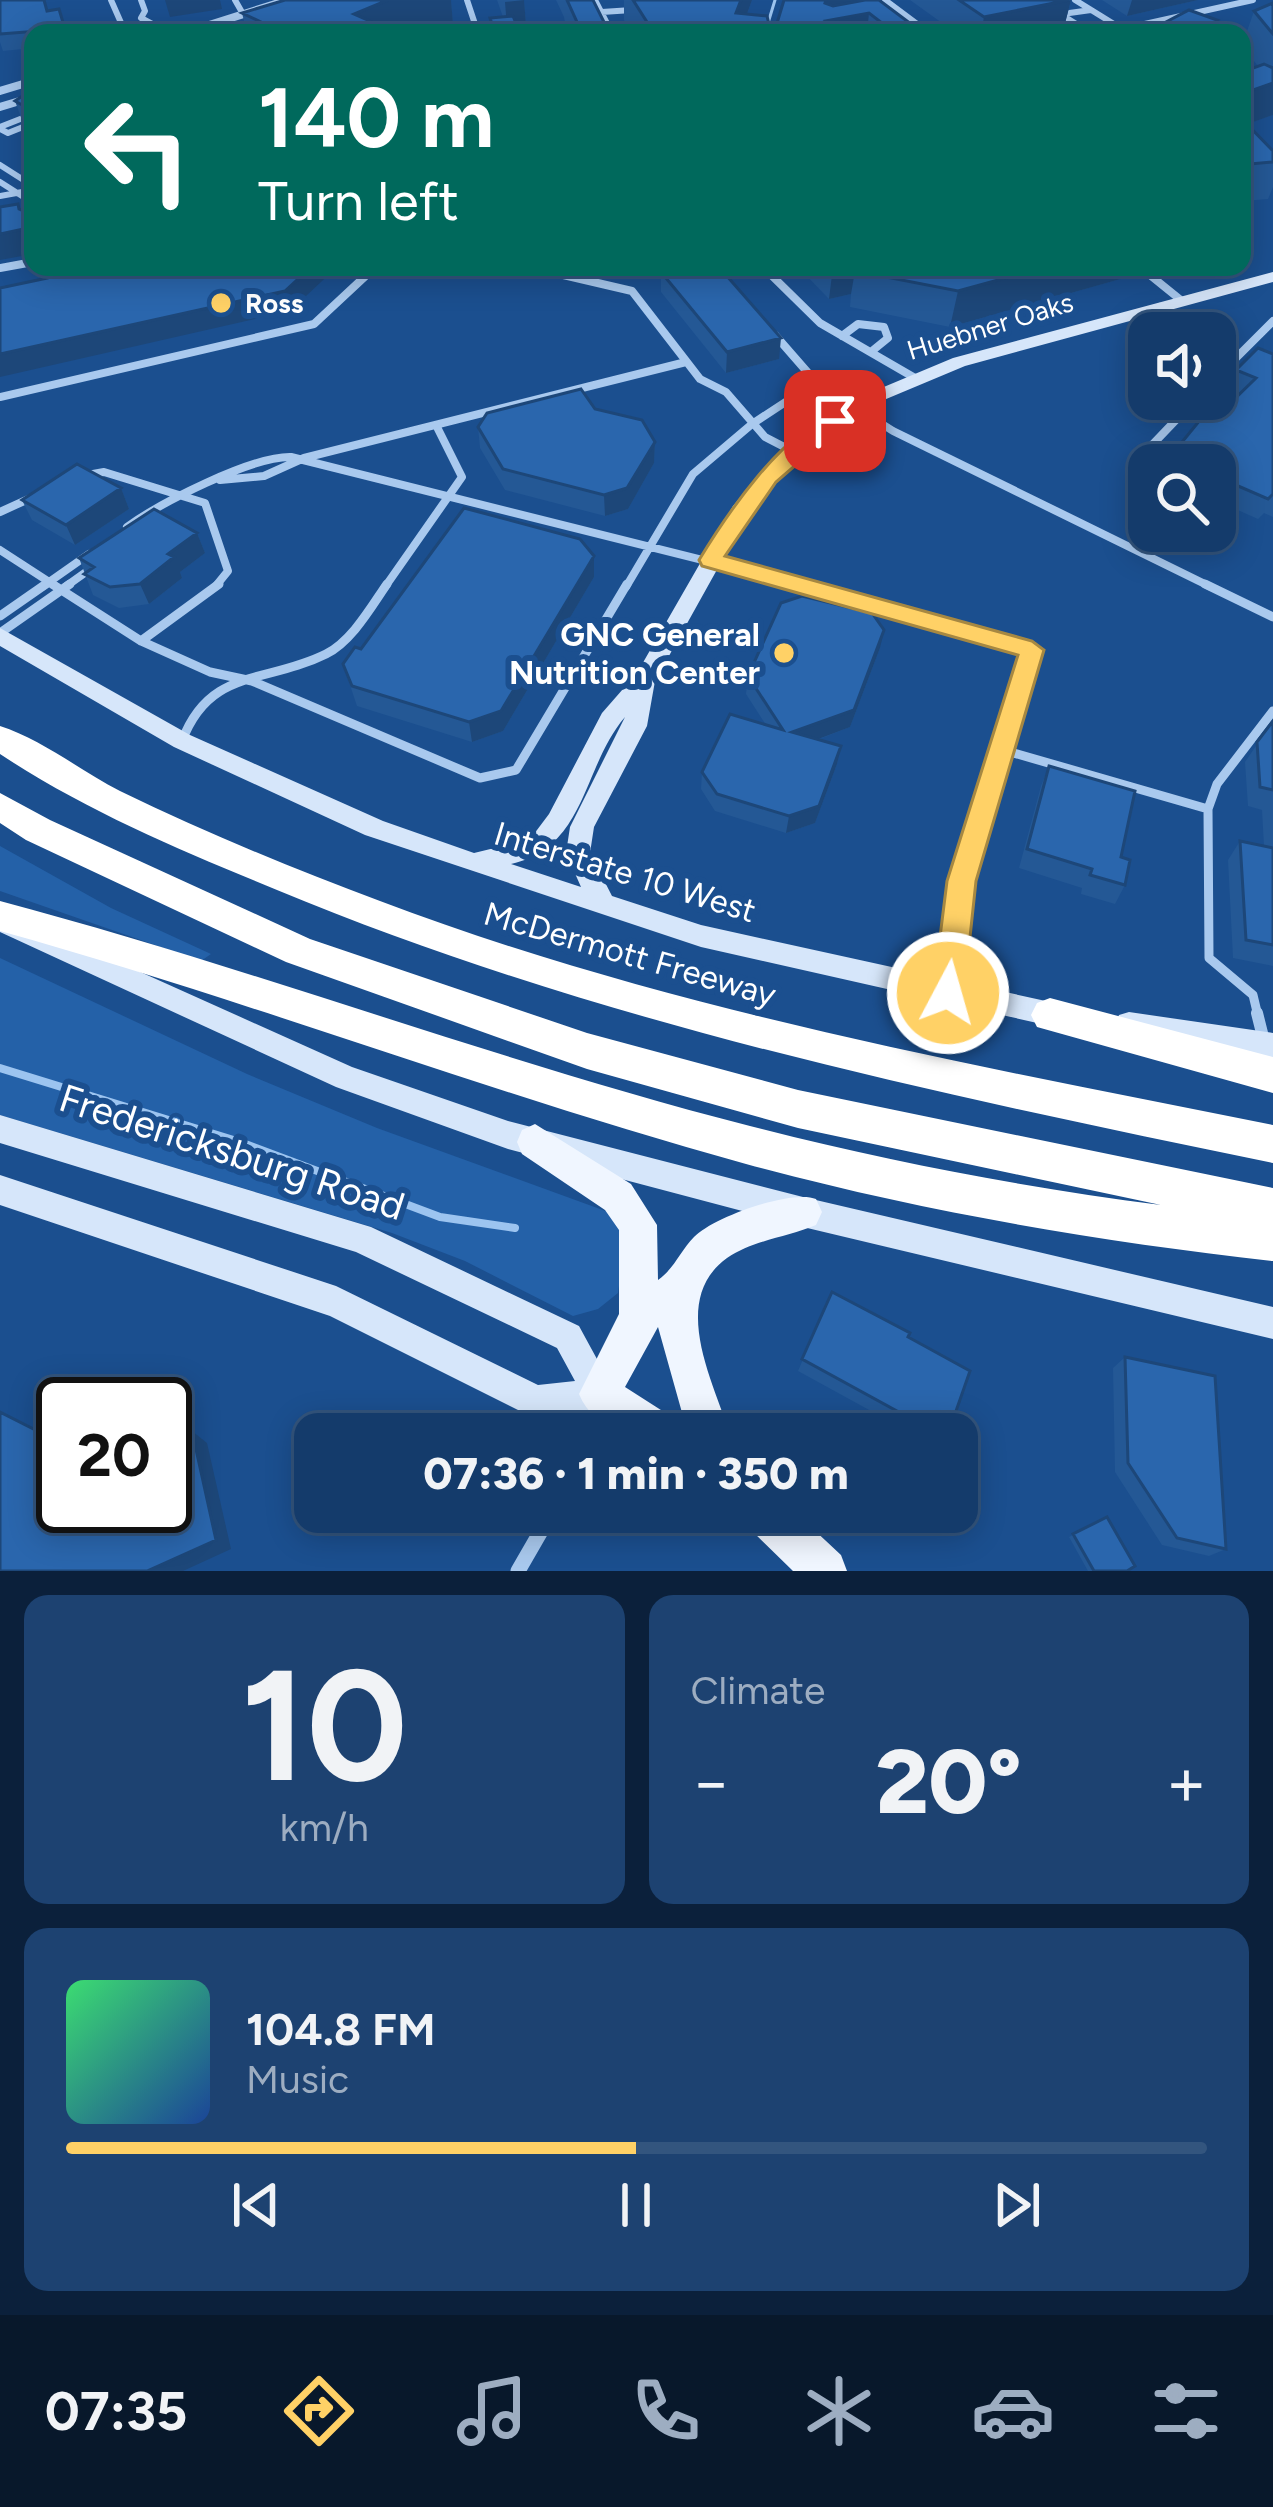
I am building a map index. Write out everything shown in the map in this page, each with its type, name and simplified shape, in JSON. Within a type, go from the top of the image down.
[{"type":"highway","name":"McDermott Freeway","points":[[0,738],[157,823],[330,900],[481,956],[776,1040],[1273,1144]]},
{"type":"highway","points":[[0,806],[38,830],[299,951],[586,1051],[798,1109],[1273,1209]]},
{"type":"highway","points":[[0,918],[181,965],[458,1059],[681,1126],[983,1199],[1167,1229],[1273,1240]]},
{"type":"highway","points":[[1050,1015],[1270,1055]]},
{"type":"main road","name":"Huebner Oaks","points":[[474,863],[525,851],[543,841],[610,719],[645,679],[740,511],[794,452],[854,409],[915,378],[1273,277]]},
{"type":"main road","name":"Interstate 10 West","points":[[0,634],[182,741],[374,828],[723,941],[1050,1015]]},
{"type":"main road","name":"Huebner Oaks","points":[[603,905],[578,854],[582,827],[634,727],[645,679]]},
{"type":"main road","points":[[0,918],[346,1078],[535,1142],[803,1212],[1273,1323]]},
{"type":"main road","name":"Fredericksburg Road","points":[[0,1129],[360,1238],[568,1337],[600,1394],[628,1413]]},
{"type":"main road","points":[[0,1190],[336,1302],[536,1402],[600,1394],[639,1317],[638,1225],[618,1197],[535,1142]]},
{"type":"main road","points":[[639,1317],[679,1289],[712,1246],[751,1227],[803,1212]]},
{"type":"main road","points":[[679,1289],[678,1333],[703,1413]]},
{"type":"main road","points":[[785,1533],[825,1571]]},
{"type":"street","points":[[212,24],[288,0]]},
{"type":"street","points":[[260,24],[272,20]]},
{"type":"street","points":[[592,1413],[600,1394]]},
{"type":"street","points":[[518,1571],[539,1533]]},
{"type":"lane","points":[[141,0],[145,11],[141,18],[155,24]]},
{"type":"lane","points":[[235,0],[243,14]]},
{"type":"lane","points":[[595,0],[608,24]]},
{"type":"lane","points":[[884,0],[917,24]]},
{"type":"lane","points":[[1075,0],[1114,24]]},
{"type":"lane","points":[[1145,24],[1253,0]]},
{"type":"lane","points":[[602,12],[640,9]]},
{"type":"lane","points":[[1042,16],[1090,10]]},
{"type":"lane","points":[[1061,15],[1077,24]]},
{"type":"lane","points":[[0,165],[24,181]]},
{"type":"lane","points":[[0,181],[16,175]]},
{"type":"lane","points":[[0,181],[24,197]]},
{"type":"lane","points":[[0,196],[24,191]]},
{"type":"lane","points":[[0,397],[314,324],[365,276]]},
{"type":"lane","points":[[566,276],[632,292],[700,379],[726,392],[752,424],[794,452]]},
{"type":"lane","points":[[771,276],[801,308],[915,378]]},
{"type":"lane","points":[[1151,276],[1182,301]]},
{"type":"lane","points":[[1160,308],[1165,312]]},
{"type":"lane","points":[[763,321],[816,382],[854,409],[1273,617]]},
{"type":"lane","points":[[1236,358],[1273,321]]},
{"type":"lane","points":[[842,335],[858,323],[884,327],[888,338],[872,351]]},
{"type":"lane","points":[[123,530],[160,504],[259,459],[304,458],[686,362]]},
{"type":"lane","points":[[0,550],[142,640],[210,672],[252,681],[480,778],[502,776],[516,770],[693,474],[752,424],[816,382]]},
{"type":"lane","points":[[1153,444],[1176,420]]},
{"type":"lane","points":[[182,741],[204,698],[223,687],[329,653],[358,625],[462,477],[436,424]]},
{"type":"lane","points":[[220,480],[249,482],[304,458]]},
{"type":"lane","points":[[304,458],[316,466],[710,560],[1032,650],[962,881],[948,993]]},
{"type":"lane","points":[[70,481],[104,472],[206,503],[228,572],[223,581],[142,640]]},
{"type":"lane","points":[[135,537],[187,495]]},
{"type":"lane","points":[[0,512],[37,496]]},
{"type":"lane","points":[[0,616],[104,543]]},
{"type":"lane","points":[[0,634],[98,563]]},
{"type":"lane","points":[[1270,1055],[1252,995],[1209,958],[1208,809],[1217,784],[1273,711]]},
{"type":"lane","points":[[1000,749],[1208,809]]},
{"type":"shaded area","points":[[0,846],[111,908],[211,954],[201,961],[0,891]]},
{"type":"shaded area","points":[[0,958],[247,1074],[377,1128],[611,1213],[626,1237],[618,1293],[598,1309],[573,1316],[465,1261],[392,1233],[0,1115]]},
{"type":"building","points":[[0,0],[44,0],[47,11],[59,9],[64,24],[24,24],[24,32],[0,34]]},
{"type":"building","points":[[285,0],[388,0],[354,14],[377,24],[265,24],[242,13]]},
{"type":"building","points":[[567,0],[593,0],[604,22],[578,24]]},
{"type":"building","points":[[633,0],[741,0],[736,13],[767,16],[769,24],[648,24]]},
{"type":"building","points":[[784,0],[826,0],[833,6],[879,0],[911,24],[883,24],[869,13],[826,21],[830,24],[777,24]]},
{"type":"building","points":[[959,0],[1069,0],[984,17]]},
{"type":"building","points":[[1273,3],[1273,34],[1254,11]]},
{"type":"building","points":[[1189,10],[1217,20],[1209,24],[1162,24]]},
{"type":"building","points":[[513,16],[516,24],[492,24],[490,18]]},
{"type":"building","points":[[1264,64],[1273,68],[1273,83],[1251,91],[1251,69]]},
{"type":"building","points":[[1251,128],[1273,151],[1273,162],[1251,164]]},
{"type":"building","points":[[18,204],[24,211],[24,229],[0,234],[0,207]]},
{"type":"building","points":[[301,276],[285,291],[0,354],[0,288],[47,278]]},
{"type":"building","points":[[664,276],[727,276],[781,338],[727,352]]},
{"type":"building","points":[[881,276],[1013,276],[958,291]]},
{"type":"building","points":[[1258,348],[1273,354],[1273,494],[1268,499],[1236,485],[1236,444],[1180,444],[1200,420],[1236,420],[1236,397],[1256,378],[1236,370]]},
{"type":"building","points":[[581,389],[595,409],[642,420],[655,442],[627,488],[604,495],[503,469],[478,427],[487,413]]},
{"type":"building","points":[[77,464],[121,488],[66,525],[22,500]]},
{"type":"building","points":[[464,508],[580,539],[594,556],[501,711],[469,722],[352,686],[343,664],[355,647],[361,649]]},
{"type":"building","points":[[154,509],[197,533],[168,554],[174,557],[140,584],[110,587],[84,574],[94,567],[79,558]]},
{"type":"building","points":[[802,596],[872,613],[884,630],[854,710],[792,732],[841,746],[819,806],[789,816],[717,794],[702,772],[730,714],[783,730],[748,676],[781,603]]},
{"type":"building","points":[[1273,721],[1273,790],[1260,787],[1257,742]]},
{"type":"building","points":[[1049,766],[1135,791],[1121,857],[1130,860],[1125,885],[1090,875],[1092,869],[1027,849]]},
{"type":"building","points":[[1240,841],[1273,848],[1273,945],[1246,940]]},
{"type":"building","points":[[832,1292],[970,1371],[955,1413],[901,1413],[802,1359]]},
{"type":"building","points":[[1125,1357],[1215,1376],[1226,1549],[1177,1538],[1128,1463]]},
{"type":"building","points":[[0,1412],[36,1430],[36,1533],[192,1533],[192,1431],[216,1540],[147,1571],[0,1571]]},
{"type":"building","points":[[1107,1517],[1135,1566],[1127,1571],[1094,1571],[1073,1534]]},
{"type":"waterway","points":[[768,24],[775,0]]},
{"type":"waterway","points":[[0,1068],[240,1142],[440,1217],[515,1228]]},
{"type":"place","name":"Ross","points":[[221,303]]},
{"type":"place","name":"GNC General Nutrition Center","points":[[784,653]]},
{"type":"route","points":[[835,421],[768,477],[710,560],[1032,650],[962,881],[948,993]]}]
